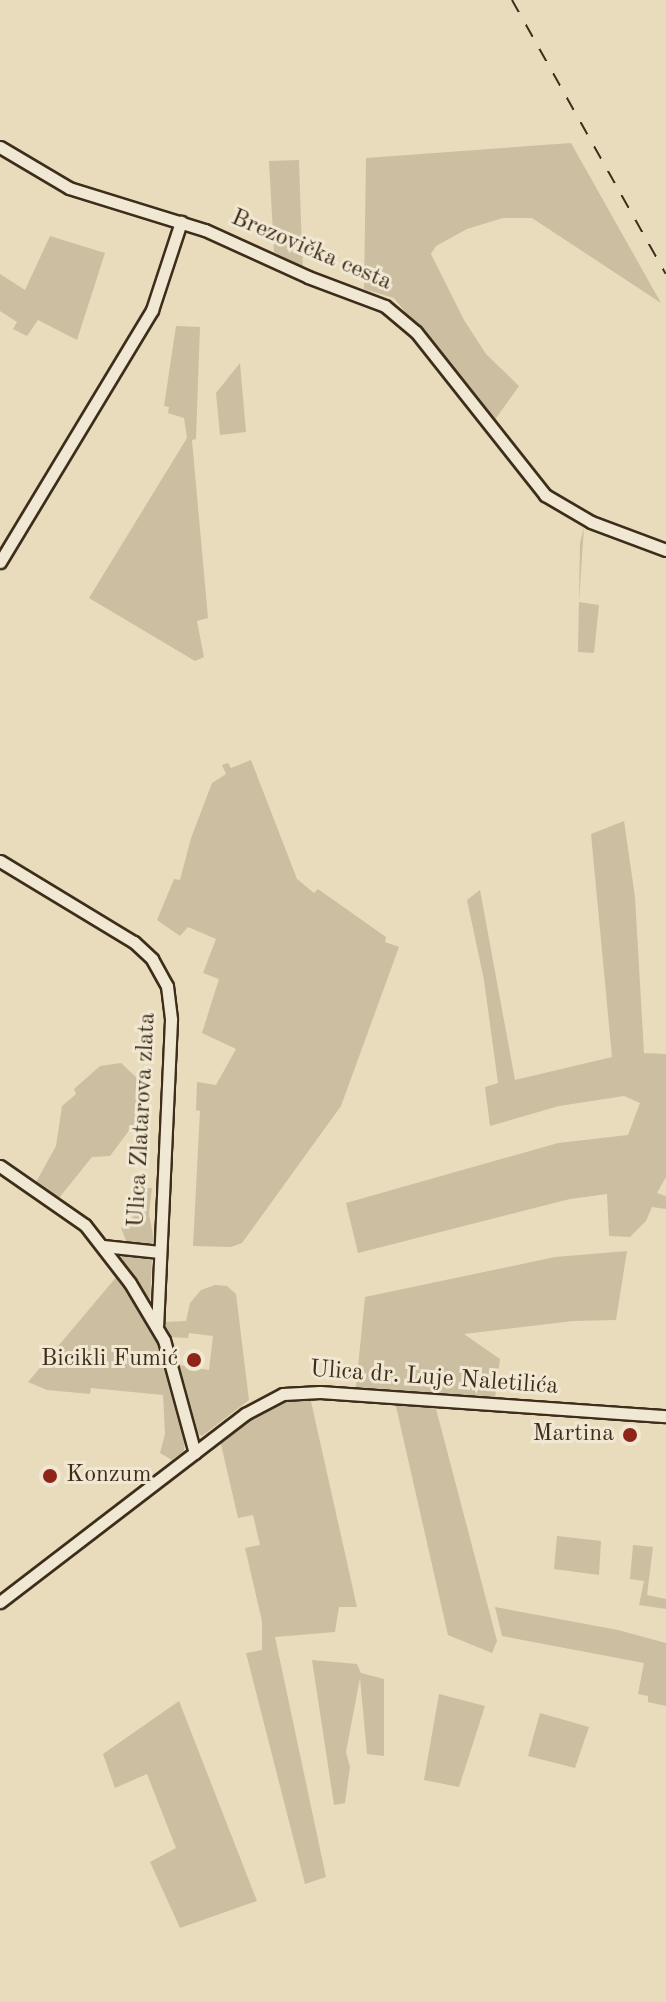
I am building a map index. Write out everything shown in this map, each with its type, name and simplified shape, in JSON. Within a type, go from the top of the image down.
[{"type":"main road","name":"Brezovička cesta","points":[[0,147],[81,193],[181,222],[395,312],[416,332],[545,495],[579,517],[666,550]]},
{"type":"main road","points":[[0,562],[152,310],[181,222]]},
{"type":"main road","name":"Ulica Zlatarova zlata","points":[[0,861],[134,942],[152,959],[167,986],[171,1020],[157,1325]]},
{"type":"main road","points":[[0,1166],[76,1217],[103,1246],[157,1325],[170,1358],[195,1453]]},
{"type":"main road","points":[[103,1246],[160,1252]]},
{"type":"main road","name":"Ulica dr. Luje Naletilića","points":[[0,1602],[259,1404],[294,1392],[666,1416]]},
{"type":"shaded area","points":[[571,143],[661,303],[532,218],[503,218],[467,229],[436,246],[431,254],[464,320],[486,354],[519,386],[494,421],[547,490],[394,298],[364,289],[366,158]]},
{"type":"shaded area","points":[[299,160],[303,267],[274,252],[269,161]]},
{"type":"shaded area","points":[[50,236],[105,253],[77,340],[38,320],[27,336],[13,329],[17,322],[0,311],[0,274],[25,290]]},
{"type":"shaded area","points":[[176,326],[200,327],[196,439],[192,440],[208,618],[197,621],[204,657],[195,661],[89,598],[187,438],[184,418],[168,413],[169,407],[164,406]]},
{"type":"shaded area","points":[[240,363],[246,432],[220,435],[216,393]]},
{"type":"shaded area","points":[[584,527],[579,602],[599,605],[594,653],[578,652],[580,543]]},
{"type":"shaded area","points":[[251,760],[297,879],[314,893],[318,889],[386,937],[385,942],[399,947],[341,1106],[242,1243],[231,1247],[193,1246],[200,1111],[196,1110],[197,1082],[216,1085],[236,1049],[202,1033],[219,979],[203,973],[216,939],[188,927],[180,936],[157,920],[174,879],[180,880],[191,838],[212,783],[226,774],[222,765],[228,763],[231,768]]},
{"type":"shaded area","points":[[624,821],[635,897],[644,1053],[666,1054],[666,1177],[657,1193],[666,1196],[666,1209],[652,1207],[646,1221],[630,1237],[609,1236],[607,1194],[570,1199],[358,1253],[346,1203],[558,1143],[628,1135],[640,1103],[624,1096],[559,1106],[490,1126],[485,1087],[498,1083],[484,980],[467,900],[480,890],[515,1080],[612,1057],[591,834]]},
{"type":"shaded area","points":[[121,1063],[139,1080],[137,1120],[110,1156],[92,1157],[59,1198],[36,1182],[56,1146],[62,1106],[76,1094],[74,1089],[100,1066]]},
{"type":"shaded area","points":[[134,1188],[152,1188],[149,1214],[154,1240],[150,1246],[127,1243],[121,1228],[133,1217]]},
{"type":"shaded area","points":[[627,1251],[616,1320],[573,1321],[464,1334],[500,1359],[495,1398],[356,1387],[365,1297],[555,1257]]},
{"type":"shaded area","points":[[120,1252],[152,1257],[150,1301],[120,1258]]},
{"type":"shaded area","points":[[118,1275],[151,1326],[163,1352],[185,1439],[184,1451],[172,1460],[160,1453],[165,1434],[163,1395],[91,1388],[90,1394],[47,1390],[28,1382]]},
{"type":"shaded area","points":[[215,1285],[227,1286],[236,1294],[249,1400],[202,1436],[195,1432],[179,1365],[209,1370],[213,1336],[189,1333],[188,1338],[170,1337],[164,1322],[186,1321],[190,1303],[201,1290]]},
{"type":"shaded area","points":[[310,1397],[357,1607],[339,1607],[335,1632],[275,1637],[326,1877],[305,1884],[246,1653],[262,1650],[262,1621],[245,1548],[260,1545],[253,1515],[238,1518],[220,1440],[276,1403]]},
{"type":"shaded area","points":[[395,1402],[435,1405],[497,1641],[492,1653],[448,1635]]},
{"type":"shaded area","points":[[557,1536],[601,1541],[599,1575],[554,1569]]},
{"type":"shaded area","points":[[633,1545],[653,1547],[647,1595],[666,1599],[666,1609],[639,1605],[644,1581],[630,1579]]},
{"type":"shaded area","points":[[495,1607],[618,1630],[666,1643],[666,1706],[648,1702],[648,1696],[638,1694],[644,1663],[502,1636]]},
{"type":"shaded area","points":[[312,1660],[357,1664],[361,1673],[384,1679],[384,1756],[367,1754],[360,1678],[346,1752],[350,1767],[345,1803],[334,1805]]},
{"type":"shaded area","points":[[439,1694],[485,1706],[459,1787],[424,1780]]},
{"type":"shaded area","points":[[179,1701],[257,1901],[180,1928],[150,1862],[176,1848],[147,1774],[115,1788],[103,1754]]},
{"type":"shaded area","points":[[540,1713],[589,1727],[575,1768],[528,1756]]},
{"type":"railway","points":[[512,0],[666,274]]},
{"type":"place","name":"Bicikli Fumić","points":[[194,1360]]},
{"type":"place","name":"Martina","points":[[630,1435]]},
{"type":"place","name":"Konzum","points":[[50,1476]]}]
